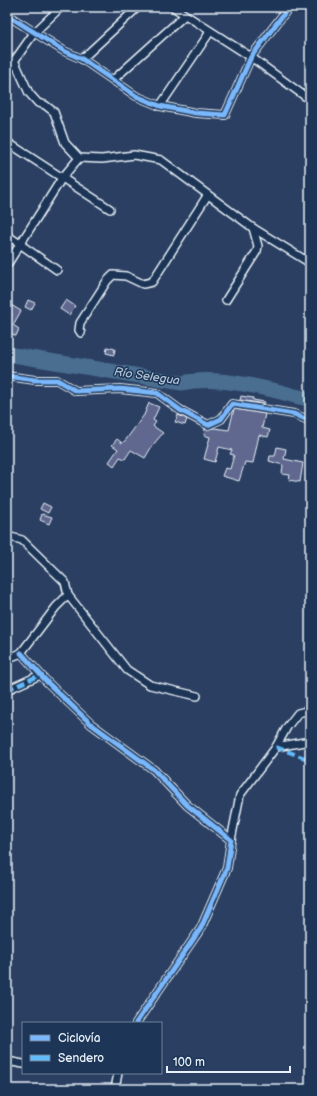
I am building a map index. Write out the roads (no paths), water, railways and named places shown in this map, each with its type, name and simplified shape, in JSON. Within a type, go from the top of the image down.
[{"type":"street","points":[[7,71],[34,33],[61,7]]},
{"type":"street","points":[[82,59],[138,7]]},
{"type":"street","points":[[172,7],[251,57],[310,100]]},
{"type":"street","points":[[7,15],[34,33],[82,59],[136,96],[160,106],[196,113],[226,115],[251,57],[289,7]]},
{"type":"street","points":[[114,80],[184,16]]},
{"type":"street","points":[[160,106],[210,32]]},
{"type":"street","points":[[14,60],[29,93],[38,103],[45,105],[54,112],[65,143],[79,158],[102,159],[134,155],[161,160],[207,196],[253,228],[310,263]]},
{"type":"street","points":[[7,142],[110,209]]},
{"type":"street","points":[[7,265],[62,178],[79,158]]},
{"type":"street","points":[[81,333],[79,330],[80,323],[107,280],[113,275],[126,276],[143,284],[152,282],[207,196]]},
{"type":"street","points":[[226,300],[258,251],[253,228]]},
{"type":"street","points":[[7,235],[57,270]]},
{"type":"street","points":[[7,376],[35,380],[57,380],[76,391],[120,389],[157,393],[180,410],[208,425],[221,419],[228,407],[232,404],[294,414],[310,421]]},
{"type":"street","points":[[7,536],[22,540],[65,582],[68,595],[127,670],[150,685],[197,696]]},
{"type":"street","points":[[7,659],[21,653],[56,607],[68,595]]},
{"type":"street","points":[[21,653],[40,675],[91,724],[154,770],[187,805],[231,840]]},
{"type":"street","points":[[7,690],[40,675]]},
{"type":"street","points":[[137,1022],[201,928],[227,868],[240,795],[276,748],[287,727],[298,713],[310,710]]},
{"type":"street","points":[[276,748],[310,741]]},
{"type":"street","points":[[7,1061],[22,1064]]},
{"type":"street","points":[[115,1089],[118,1074]]},
{"type":"waterway","name":"Río Selegua","points":[[7,354],[182,383],[192,381],[236,383],[310,399]]}]
